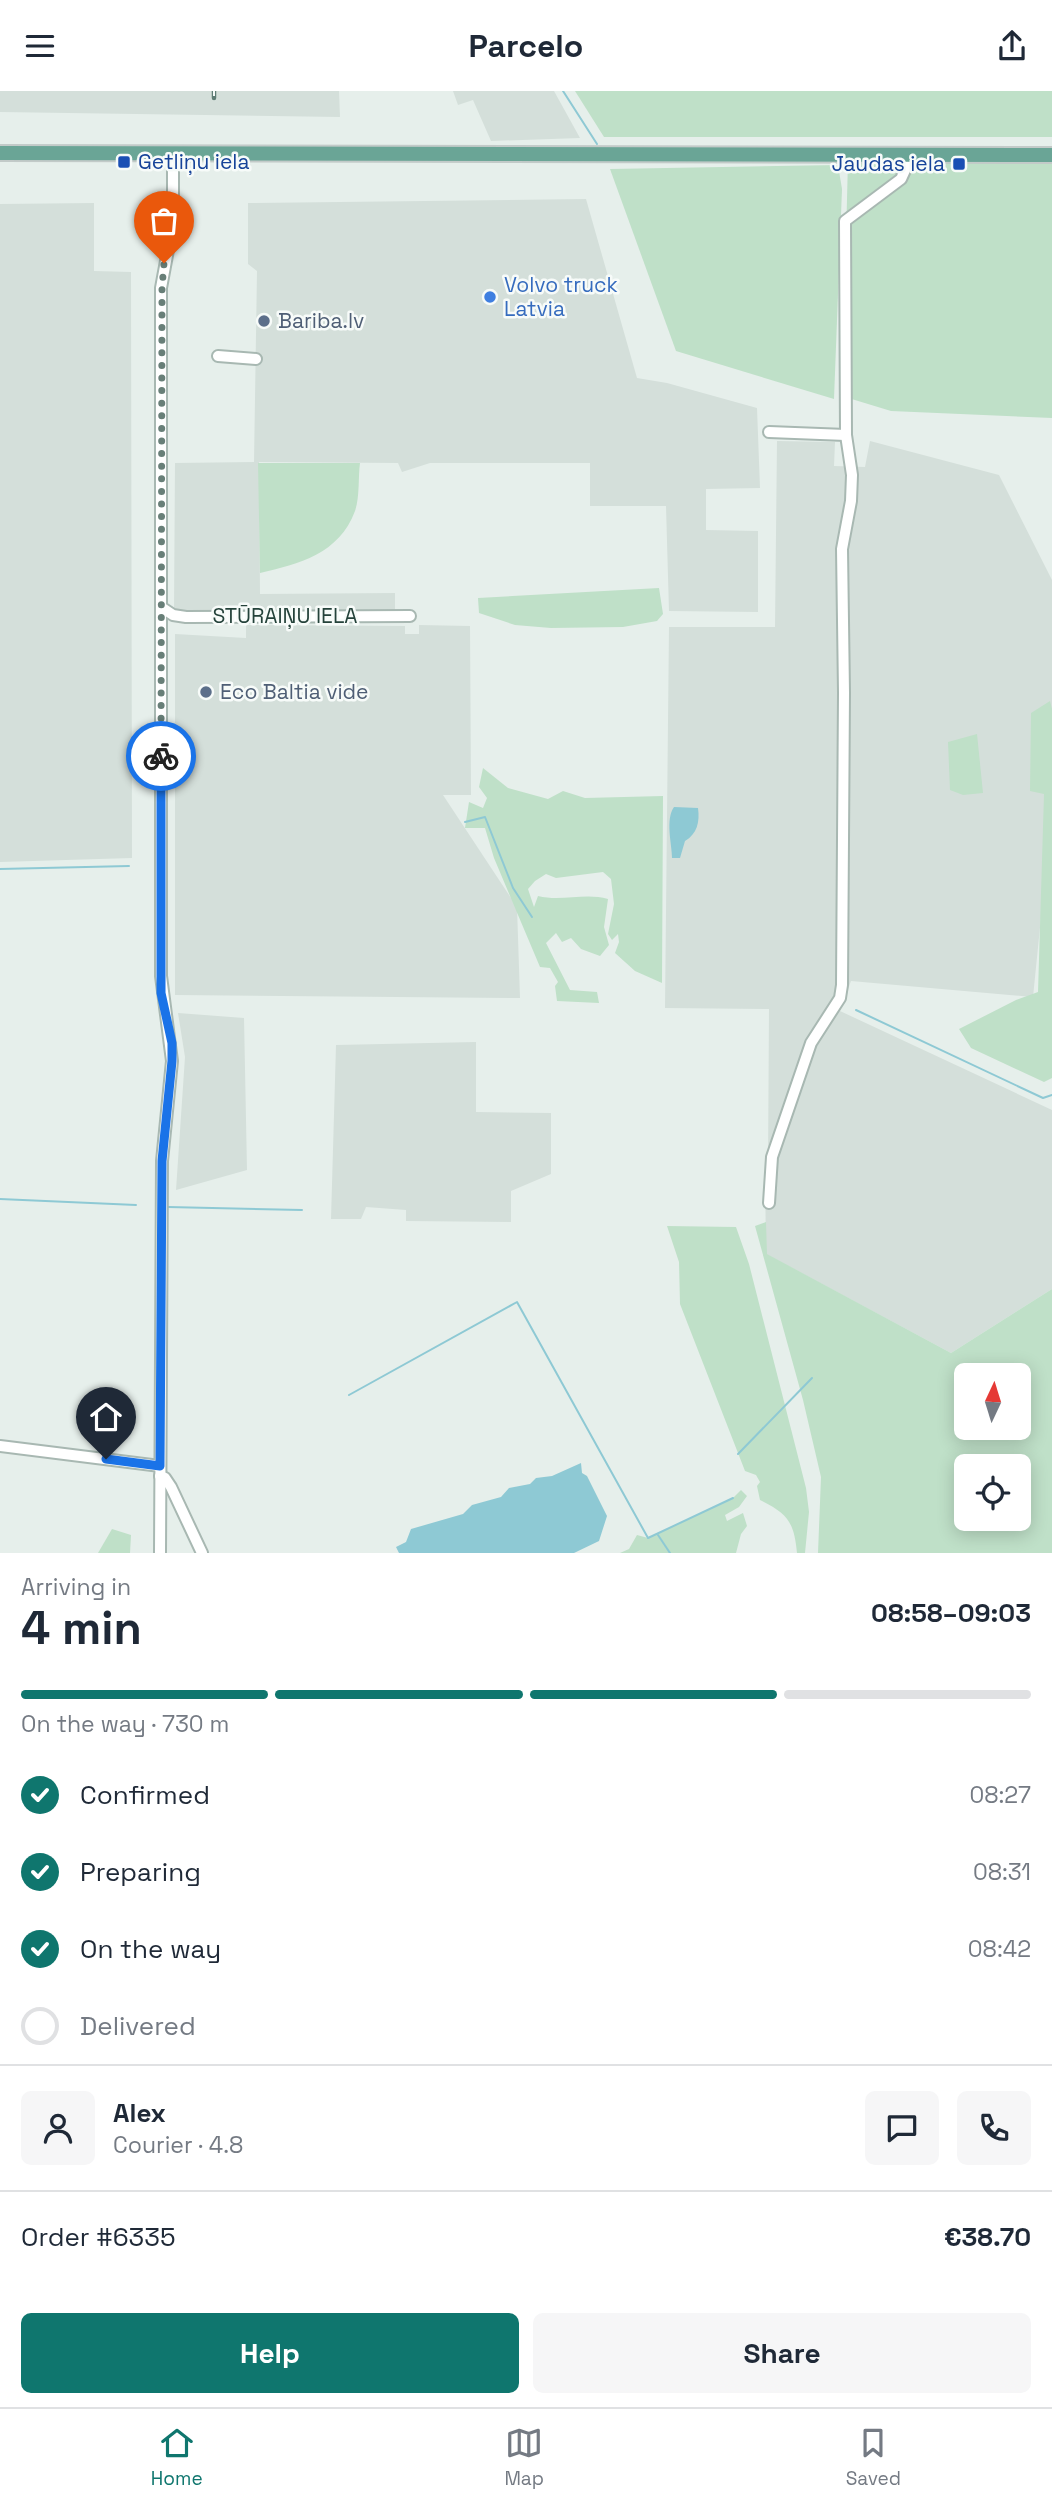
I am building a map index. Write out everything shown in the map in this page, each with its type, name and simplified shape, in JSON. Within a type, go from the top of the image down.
[{"type":"main road","points":[[0,153],[1052,155]]},
{"type":"street","points":[[160,1553],[162,1161],[172,1061],[161,976],[162,288],[173,223],[173,154]]},
{"type":"street","points":[[769,1203],[772,1157],[811,1043],[839,998],[842,985],[842,549],[851,501],[852,475],[846,435],[845,221],[901,179],[906,168],[906,155]]},
{"type":"street","points":[[218,356],[257,359]]},
{"type":"street","points":[[769,432],[846,435]]},
{"type":"street","name":"STŪRAIŅU IELA","points":[[161,607],[173,615],[186,617],[410,617]]},
{"type":"street","points":[[0,1446],[160,1471],[171,1487],[202,1553]]},
{"type":"shaded area","points":[[0,91],[339,91],[340,117],[0,112]]},
{"type":"shaded area","points":[[453,91],[554,91],[580,138],[491,141],[473,100],[458,105]]},
{"type":"shaded area","points":[[586,199],[637,378],[667,383],[757,408],[760,488],[706,489],[706,530],[758,531],[758,612],[669,611],[666,506],[590,506],[590,463],[430,463],[402,472],[398,463],[259,462],[260,594],[395,593],[395,612],[174,612],[175,463],[254,462],[257,271],[248,264],[248,203]]},
{"type":"shaded area","points":[[94,203],[94,271],[131,272],[132,858],[0,862],[0,204]]},
{"type":"shaded area","points":[[777,441],[835,442],[834,466],[865,467],[870,441],[999,475],[1052,580],[1052,808],[1033,997],[851,981],[840,1011],[1052,1110],[1052,1289],[951,1353],[766,1254],[769,1009],[665,1008],[669,627],[775,627]]},
{"type":"shaded area","points":[[246,625],[405,626],[405,634],[419,634],[419,625],[470,626],[471,795],[443,795],[517,907],[520,998],[175,995],[175,634],[246,638]]},
{"type":"shaded area","points":[[178,1013],[244,1018],[247,1170],[176,1190],[185,1057]]},
{"type":"shaded area","points":[[476,1042],[476,1112],[551,1113],[551,1174],[511,1191],[511,1222],[406,1221],[406,1210],[366,1207],[361,1219],[331,1219],[336,1045]]},
{"type":"green space","points":[[575,91],[1052,91],[1052,137],[604,137]]},
{"type":"green space","points":[[848,159],[1052,164],[1052,418],[891,411],[845,397]]},
{"type":"green space","points":[[838,165],[842,189],[834,399],[676,351],[610,169]]},
{"type":"green space","points":[[258,463],[360,463],[357,505],[348,526],[339,538],[303,561],[260,573]]},
{"type":"green space","points":[[659,588],[663,614],[657,621],[623,627],[551,628],[515,625],[479,613],[478,598]]},
{"type":"green space","points":[[1050,701],[1052,1078],[1044,1082],[971,1048],[959,1029],[1038,992],[1044,794],[1030,791],[1031,713]]},
{"type":"green space","points":[[977,734],[983,793],[963,795],[950,790],[948,742]]},
{"type":"green space","points":[[483,768],[508,788],[548,799],[563,791],[585,798],[663,796],[662,983],[635,971],[615,953],[619,942],[618,934],[612,940],[608,934],[614,904],[611,879],[603,872],[556,878],[546,874],[528,889],[534,907],[538,896],[591,896],[608,899],[604,927],[609,945],[600,956],[581,949],[571,938],[562,942],[556,933],[546,943],[570,990],[597,992],[599,1003],[557,1001],[555,986],[558,982],[550,968],[540,967],[494,858],[485,828],[465,828],[469,802],[483,808],[487,798],[479,787]]},
{"type":"green space","points":[[766,1222],[767,1254],[951,1353],[1052,1289],[1052,1553],[818,1553],[821,1477],[803,1400],[755,1226]]},
{"type":"green space","points":[[667,1226],[736,1227],[749,1264],[806,1488],[809,1512],[805,1553],[797,1553],[794,1534],[788,1520],[760,1500],[757,1486],[760,1482],[756,1475],[745,1471],[680,1304],[679,1262]]},
{"type":"green space","points":[[741,1490],[747,1496],[739,1507],[725,1515],[727,1521],[743,1513],[747,1526],[741,1534],[736,1553],[620,1553],[629,1549],[637,1535],[648,1538],[733,1498]]},
{"type":"green space","points":[[112,1529],[131,1535],[130,1553],[98,1553]]},
{"type":"water","points":[[674,807],[698,808],[697,827],[685,841],[680,858],[672,858],[669,825]]},
{"type":"water","points":[[581,1463],[582,1473],[587,1476],[607,1516],[599,1541],[574,1553],[399,1553],[396,1547],[406,1542],[411,1529],[463,1514],[472,1505],[501,1497],[509,1488],[530,1484],[536,1478],[552,1476]]},
{"type":"waterway","points":[[563,91],[597,144]]},
{"type":"waterway","points":[[465,822],[485,817],[513,888],[532,917]]},
{"type":"waterway","points":[[0,869],[129,866]]},
{"type":"waterway","points":[[856,1010],[1043,1098],[1052,1095]]},
{"type":"waterway","points":[[0,1199],[136,1205]]},
{"type":"waterway","points":[[168,1207],[302,1210]]},
{"type":"waterway","points":[[349,1395],[517,1302],[648,1538],[733,1498]]},
{"type":"waterway","points":[[738,1454],[812,1378]]},
{"type":"waterway","points":[[658,1535],[670,1553]]},
{"type":"railway","points":[[214,91],[214,98]]},
{"type":"way so far","points":[[161,756],[164,263]]},
{"type":"place","name":"Getliņu iela","points":[[124,162]]},
{"type":"place","name":"Jaudas iela","points":[[959,164]]},
{"type":"place","name":"Volvo truck Latvia","points":[[490,297]]},
{"type":"place","name":"Bariba.lv","points":[[264,321]]},
{"type":"place","name":"Eco Baltia vide","points":[[206,692]]},
{"type":"route","points":[[106,1459],[160,1466],[162,1161],[172,1061],[172,1043],[161,993],[161,756]]}]
